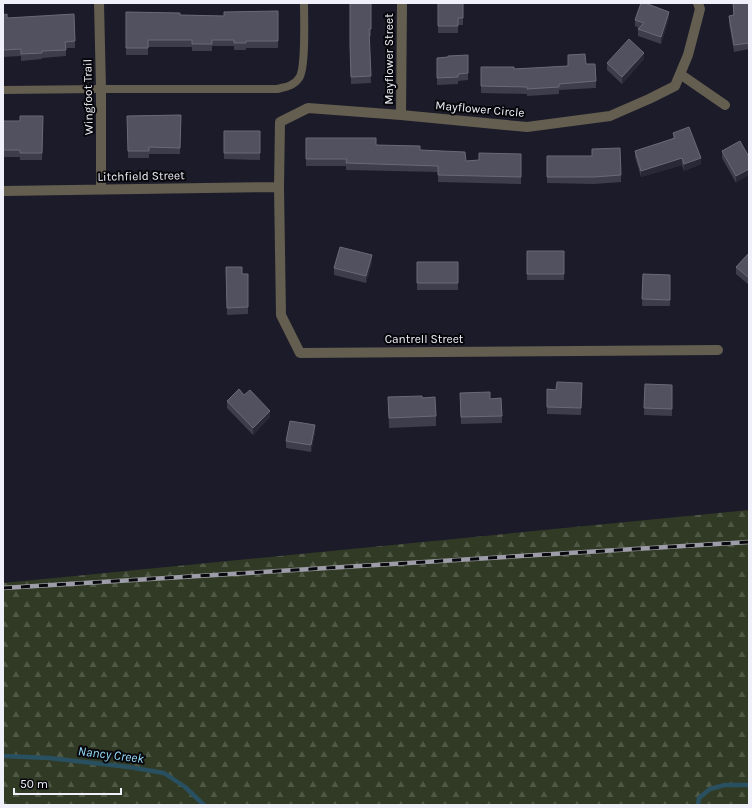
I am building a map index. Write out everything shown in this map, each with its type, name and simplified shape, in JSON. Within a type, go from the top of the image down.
[{"type":"street","name":"Wingfoot Trail","points":[[99,3],[101,190]]},
{"type":"street","name":"Mayflower Street","points":[[401,115],[402,3]]},
{"type":"street","name":"Mayflower Circle","points":[[279,188],[280,122],[308,108],[527,127],[610,116],[649,99],[675,86],[688,55],[700,9],[698,3]]},
{"type":"street","points":[[680,74],[725,105]]},
{"type":"street","name":"Litchfield Street","points":[[3,191],[279,188]]},
{"type":"street","name":"Cantrell Street","points":[[279,188],[281,315],[300,353],[718,350]]},
{"type":"lane","points":[[3,90],[277,89],[290,86],[300,78],[304,63],[304,3]]},
{"type":"green space","points":[[749,510],[749,805],[3,805],[3,583]]},
{"type":"building","points":[[350,3],[371,3],[371,29],[369,29],[371,76],[351,77]]},
{"type":"building","points":[[438,3],[463,3],[463,18],[458,18],[458,26],[438,26]]},
{"type":"building","points":[[641,3],[645,3],[669,12],[661,37],[638,29],[644,23],[635,20]]},
{"type":"building","points":[[733,3],[749,3],[749,43],[734,45],[729,16],[734,15]]},
{"type":"building","points":[[278,11],[278,41],[246,41],[246,43],[234,43],[234,40],[212,40],[212,44],[192,44],[192,40],[148,40],[148,48],[126,48],[126,12],[180,13],[180,15],[224,16],[224,12]]},
{"type":"building","points":[[7,14],[7,18],[74,14],[75,41],[65,42],[66,50],[42,51],[42,53],[21,54],[21,49],[3,50],[3,15]]},
{"type":"building","points":[[629,39],[644,53],[622,77],[607,63]]},
{"type":"building","points":[[585,54],[586,64],[595,64],[596,81],[559,84],[559,87],[527,89],[527,87],[481,86],[481,67],[514,67],[514,69],[568,66],[568,55]]},
{"type":"building","points":[[468,55],[468,73],[458,74],[458,77],[437,78],[437,58]]},
{"type":"building","points":[[181,115],[180,148],[149,147],[149,151],[128,151],[127,116]]},
{"type":"building","points":[[20,116],[43,116],[42,153],[20,153],[20,150],[3,150],[3,121],[20,121]]},
{"type":"building","points":[[689,127],[701,158],[684,164],[682,158],[641,171],[635,151],[675,138],[673,133]]},
{"type":"building","points":[[224,131],[260,131],[260,153],[224,153]]},
{"type":"building","points":[[306,138],[376,138],[376,145],[420,146],[420,150],[465,152],[466,161],[479,160],[479,153],[521,154],[521,177],[438,175],[438,166],[346,163],[347,159],[306,159]]},
{"type":"building","points":[[740,141],[749,157],[749,169],[736,176],[722,151]]},
{"type":"building","points":[[620,148],[621,175],[594,177],[547,177],[547,156],[592,156],[592,149]]},
{"type":"building","points":[[340,247],[372,255],[366,276],[334,268]]},
{"type":"building","points":[[527,251],[564,251],[564,274],[527,274]]},
{"type":"building","points":[[749,253],[749,278],[736,267]]},
{"type":"building","points":[[417,262],[458,262],[458,283],[417,283]]},
{"type":"building","points":[[226,267],[242,267],[242,274],[248,274],[248,307],[227,308]]},
{"type":"building","points":[[643,274],[670,275],[670,300],[642,299]]},
{"type":"building","points":[[557,382],[582,383],[581,408],[547,407],[547,389],[556,390]]},
{"type":"building","points":[[645,384],[672,385],[672,409],[644,408]]},
{"type":"building","points":[[239,389],[244,395],[250,390],[270,411],[253,428],[227,401]]},
{"type":"building","points":[[490,392],[490,399],[501,398],[502,416],[461,417],[460,393]]},
{"type":"building","points":[[422,396],[422,398],[435,397],[436,416],[389,418],[388,397]]},
{"type":"building","points":[[290,421],[315,425],[311,445],[286,441]]},
{"type":"waterway","name":"Nancy Creek","points":[[3,756],[49,758],[129,767],[164,773],[185,787],[204,805]]},
{"type":"waterway","name":"Nancy Creek","points":[[698,805],[699,798],[710,789],[725,785],[749,785]]},
{"type":"railway","points":[[3,588],[749,542]]}]
